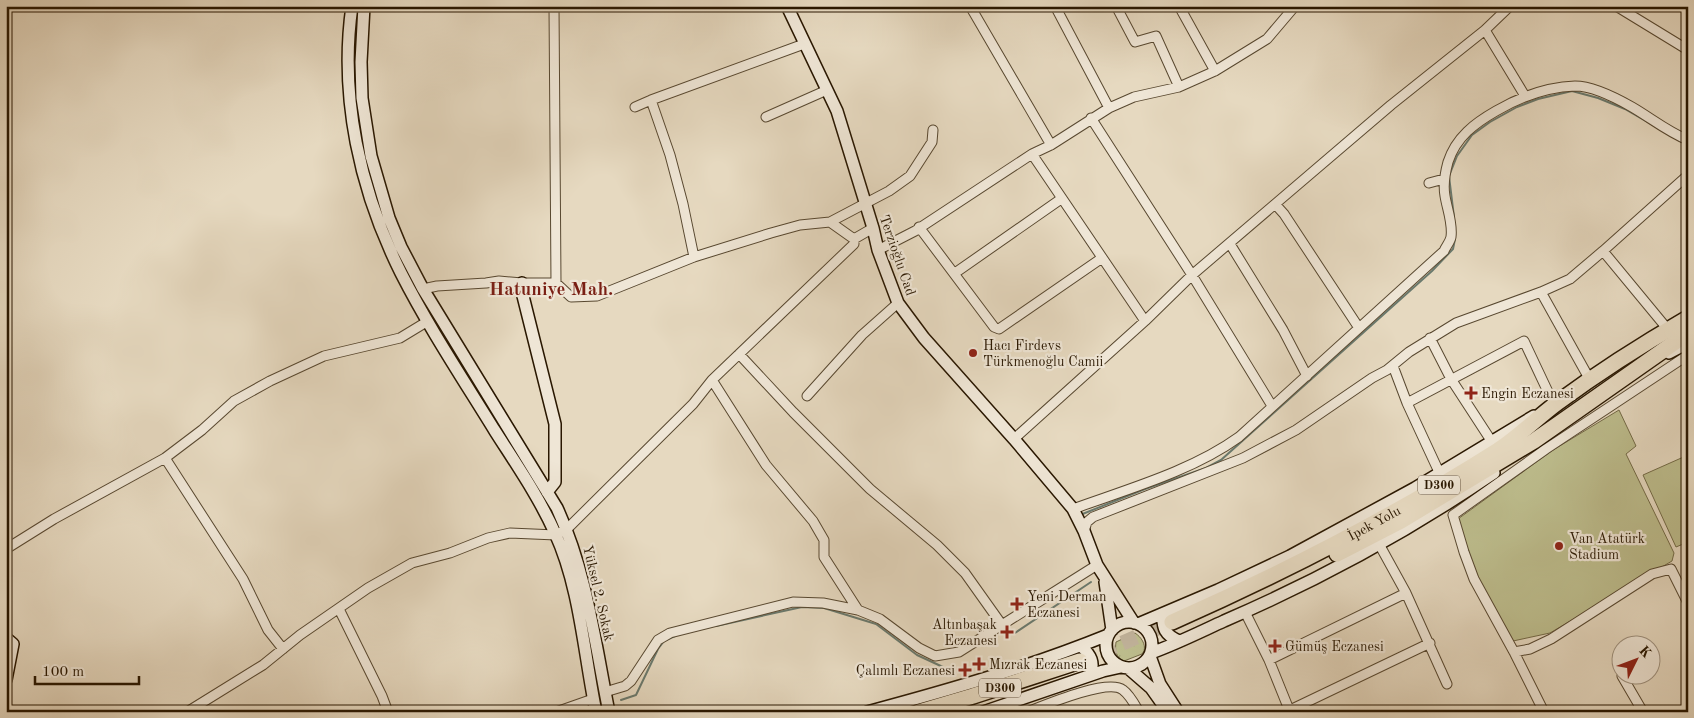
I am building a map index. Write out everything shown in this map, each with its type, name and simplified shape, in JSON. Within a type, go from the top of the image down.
[{"type":"highway","name":"İpek Yolu","points":[[1172,627],[1327,549],[1394,512],[1498,450],[1590,380],[1639,346],[1688,318]]},
{"type":"highway","name":"İpek Yolu","points":[[1172,627],[1240,603],[1374,536],[1534,441],[1688,333]]},
{"type":"highway","name":"D300","points":[[919,712],[1084,663]]},
{"type":"highway","name":"D300","points":[[955,712],[1084,663]]},
{"type":"street","name":"Yüksel 2. Sokak","points":[[352,6],[348,62],[354,126],[360,161],[378,222],[428,321],[537,499],[556,535],[569,571],[596,712]]},
{"type":"street","name":"Yüksel 2. Sokak","points":[[364,6],[361,62],[362,98],[371,156],[389,218],[401,247],[423,288],[557,508],[567,529],[580,570],[609,712]]},
{"type":"street","points":[[554,6],[556,283]]},
{"type":"street","name":"Terzioğlu Cad","points":[[787,6],[837,111],[878,250],[898,303],[924,338],[1014,439],[1073,509],[1104,578],[1136,623]]},
{"type":"street","points":[[970,6],[1051,144]]},
{"type":"street","points":[[1055,6],[1109,108]]},
{"type":"street","points":[[1116,6],[1135,42],[1156,36],[1179,87]]},
{"type":"street","points":[[1179,6],[1215,71]]},
{"type":"street","points":[[878,250],[919,227],[1032,154],[1109,108],[1134,97],[1179,87],[1215,71],[1266,39],[1295,6]]},
{"type":"street","points":[[1014,439],[1145,321],[1192,275],[1391,105],[1485,30],[1510,6]]},
{"type":"street","points":[[1616,6],[1688,50]]},
{"type":"street","points":[[1485,30],[1525,96]]},
{"type":"street","points":[[635,107],[804,44]]},
{"type":"street","points":[[1073,509],[1198,462],[1239,437],[1444,250],[1451,238],[1450,220],[1444,194],[1444,179],[1448,161],[1455,147],[1474,124],[1525,96],[1553,89],[1577,86],[1598,91],[1631,106],[1688,140]]},
{"type":"street","points":[[766,117],[827,90]]},
{"type":"street","points":[[651,100],[670,155],[694,257]]},
{"type":"street","points":[[1091,118],[1192,275],[1272,406]]},
{"type":"street","points":[[423,288],[499,281],[556,283],[571,297],[597,296],[694,257],[771,232],[800,225],[830,222],[889,191],[910,176],[932,142],[933,130]]},
{"type":"street","points":[[1032,154],[1145,321]]},
{"type":"street","points":[[1084,531],[1087,522],[1093,517],[1243,458],[1296,430],[1372,378],[1393,366],[1409,352],[1456,323],[1541,292],[1570,278],[1688,175]]},
{"type":"street","points":[[1429,184],[1444,179]]},
{"type":"street","points":[[955,273],[1061,199]]},
{"type":"street","points":[[1276,204],[1359,328]]},
{"type":"street","points":[[830,222],[854,238]]},
{"type":"street","points":[[919,227],[994,327],[999,328],[1102,258]]},
{"type":"street","points":[[854,238],[873,228]]},
{"type":"street","points":[[187,712],[263,665],[368,588],[412,563],[450,553],[488,538],[510,532],[556,535],[567,529],[686,410],[712,380],[854,244],[854,238]]},
{"type":"street","points":[[1230,244],[1283,330],[1307,376]]},
{"type":"street","points":[[1603,251],[1665,326]]},
{"type":"street","points":[[522,283],[523,296],[555,424],[555,482],[547,492]]},
{"type":"street","points":[[1541,292],[1590,380]]},
{"type":"street","points":[[808,396],[862,335],[898,303]]},
{"type":"street","points":[[1639,346],[1688,311]]},
{"type":"street","points":[[6,549],[54,519],[165,458],[202,430],[234,401],[270,381],[324,356],[400,338],[428,321]]},
{"type":"street","points":[[1430,338],[1451,379],[1492,442]]},
{"type":"street","points":[[867,712],[966,685],[1084,663],[1125,668],[1141,665],[1172,627],[1290,556],[1347,526],[1556,404],[1549,394],[1524,341],[1407,402]]},
{"type":"street","points":[[1624,378],[1688,343]]},
{"type":"street","points":[[739,354],[792,412],[870,489],[937,545],[965,573],[1002,625]]},
{"type":"street","points":[[1544,712],[1474,579],[1453,515],[1546,449],[1688,355]]},
{"type":"street","points":[[1393,366],[1439,472]]},
{"type":"street","points":[[712,380],[766,465],[813,520],[824,540],[824,557],[858,610]]},
{"type":"street","points":[[983,712],[1084,663],[1110,632],[1122,623],[1172,627],[1245,612],[1326,574],[1450,502],[1494,473],[1534,441]]},
{"type":"street","points":[[165,458],[243,579],[268,630],[283,649]]},
{"type":"street","points":[[1380,544],[1430,643],[1447,684]]},
{"type":"street","points":[[605,692],[625,686],[631,681],[658,640],[670,633],[793,602],[823,603],[858,610],[880,619],[919,648],[935,656],[959,652],[1097,565]]},
{"type":"street","points":[[1514,652],[1530,649],[1551,640],[1652,574],[1671,569],[1688,604]]},
{"type":"street","name":"Terzioğlu Cad","points":[[1104,578],[1108,593],[1110,632]]},
{"type":"street","points":[[1269,660],[1406,593]]},
{"type":"street","points":[[339,609],[388,712]]},
{"type":"street","points":[[1245,612],[1269,660],[1290,711],[1430,643]]},
{"type":"street","points":[[1136,623],[1144,627],[1152,639],[1150,654],[1160,684],[1178,712]]},
{"type":"street","points":[[1110,632],[1106,643],[1110,657],[1151,688],[1168,712]]},
{"type":"street","points":[[6,638],[13,644],[6,680]]},
{"type":"street","points":[[1027,712],[1088,690],[1111,686],[1123,689],[1139,712]]},
{"type":"street","points":[[1628,686],[1643,712]]},
{"type":"street","points":[[556,712],[593,699]]},
{"type":"green space","points":[[1619,410],[1636,446],[1626,454],[1674,553],[1672,561],[1550,633],[1513,641],[1495,611],[1482,595],[1458,519],[1553,450]]},
{"type":"green space","points":[[1688,455],[1688,542],[1676,547],[1643,475]]},
{"type":"green space","points":[[1135,633],[1142,641],[1144,651],[1142,654],[1124,661],[1116,653],[1116,642]]},
{"type":"waterway","points":[[1454,217],[1449,176],[1457,156],[1472,135],[1490,122],[1517,107],[1538,99],[1572,91],[1598,98],[1625,109],[1656,127]]},
{"type":"waterway","points":[[1675,138],[1688,146]]},
{"type":"waterway","points":[[1080,515],[1145,489],[1206,468],[1221,460],[1432,271],[1453,249],[1455,239]]},
{"type":"waterway","points":[[1015,633],[1091,582]]},
{"type":"waterway","points":[[716,626],[802,607],[824,608],[876,624],[917,655],[943,667]]},
{"type":"waterway","points":[[621,700],[636,695],[658,649],[664,641],[675,636]]},
{"type":"waterway","points":[[580,712],[587,709]]},
{"type":"tunnel","points":[[1080,661],[1172,622]]},
{"type":"place","name":"Hacı Firdevs Türkmenoğlu Camii","points":[[973,353]]},
{"type":"place","name":"Engin Eczanesi","points":[[1471,393]]},
{"type":"place","name":"Van Atatürk Stadium","points":[[1559,546]]},
{"type":"place","name":"Yeni Derman Eczanesi","points":[[1017,604]]},
{"type":"place","name":"Altınbaşak Eczanesi","points":[[1007,632]]},
{"type":"place","name":"Gümüş Eczanesi","points":[[1275,646]]},
{"type":"place","name":"Mızrak Eczanesi","points":[[979,664]]},
{"type":"place","name":"Çalımlı Eczanesi","points":[[965,670]]},
{"type":"district","name":"Hatuniye Mah.","points":[[551,288]]}]
